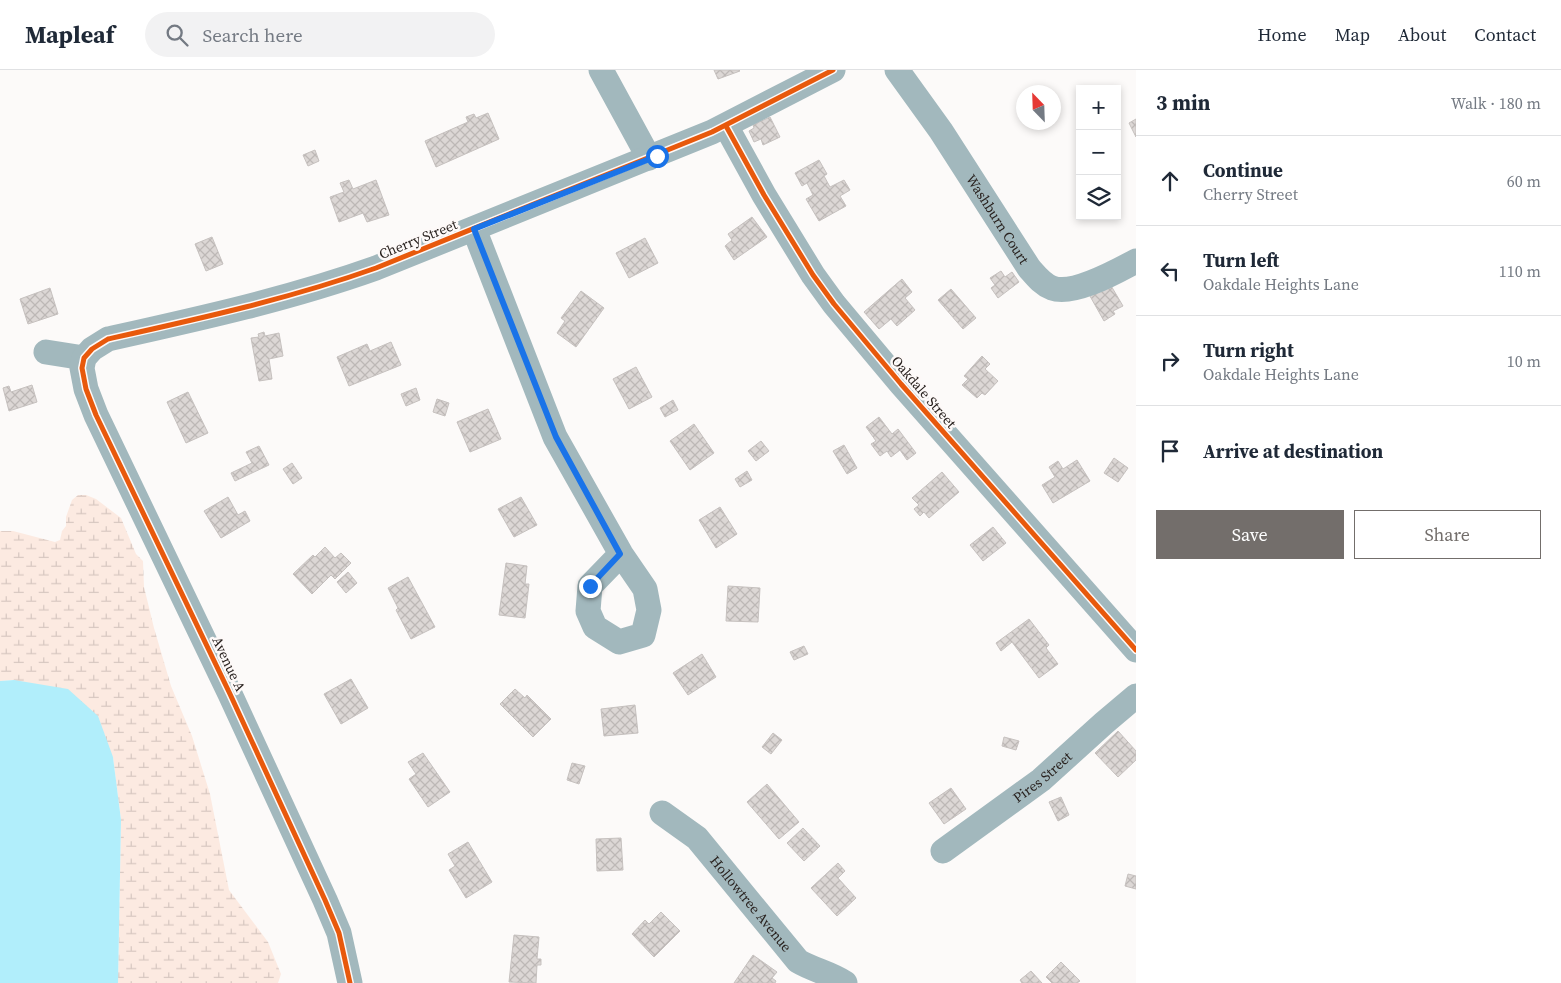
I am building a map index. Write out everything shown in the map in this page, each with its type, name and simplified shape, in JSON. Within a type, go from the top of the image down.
[{"type":"street","points":[[601,70],[649,158]]},
{"type":"street","name":"Cherry Street","points":[[84,358],[92,349],[108,339],[321,287],[376,268],[726,126],[833,70]]},
{"type":"street","name":"Washburn Court","points":[[897,70],[945,138],[1035,276],[1043,283],[1058,290],[1070,289],[1094,281],[1136,261]]},
{"type":"street","name":"Oakdale Street","points":[[726,126],[752,176],[799,252],[834,304],[855,331],[1136,650]]},
{"type":"street","points":[[474,229],[556,437],[620,554]]},
{"type":"street","points":[[46,352],[84,358]]},
{"type":"street","name":"Avenue A","points":[[84,358],[82,368],[86,389],[105,437],[209,648],[325,900],[339,933],[350,983]]},
{"type":"street","name":"Pires Street","points":[[943,851],[1041,780],[1136,696]]},
{"type":"street","name":"Hollowtree Avenue","points":[[662,813],[697,838],[798,961],[808,967],[834,976],[845,983]]},
{"type":"green space","points":[[78,495],[86,495],[96,499],[121,518],[136,554],[143,561],[144,587],[154,628],[171,686],[192,736],[210,794],[229,890],[268,942],[281,974],[278,983],[118,983],[121,820],[113,757],[14,680],[0,681],[0,531],[13,531],[55,542],[60,540],[62,531],[66,526],[66,517],[72,500]]},
{"type":"water","points":[[14,680],[68,689],[98,716],[113,757],[121,820],[118,983],[0,983],[0,681]]},
{"type":"building","points":[[714,70],[739,70],[740,71],[718,79]]},
{"type":"building","points":[[488,113],[499,139],[436,167],[425,141],[468,122],[466,117],[474,114],[476,118]]},
{"type":"building","points":[[770,117],[780,137],[763,145],[761,139],[754,142],[749,131],[754,128],[753,125]]},
{"type":"building","points":[[1136,119],[1136,137],[1129,123]]},
{"type":"building","points":[[315,150],[319,161],[308,166],[303,155]]},
{"type":"building","points":[[819,160],[827,174],[824,176],[830,187],[844,180],[850,190],[840,196],[846,206],[819,221],[806,199],[813,195],[807,183],[802,186],[795,173]]},
{"type":"building","points":[[349,180],[353,189],[376,180],[389,215],[367,222],[363,213],[339,222],[330,197],[344,192],[340,183]]},
{"type":"building","points":[[752,217],[767,237],[734,260],[725,246],[732,240],[728,234]]},
{"type":"building","points":[[212,237],[223,264],[206,271],[195,244]]},
{"type":"building","points":[[645,238],[658,263],[629,278],[616,253]]},
{"type":"building","points":[[1001,271],[1005,277],[1012,272],[1019,282],[998,298],[991,288],[995,285],[990,278]]},
{"type":"building","points":[[902,279],[912,292],[905,298],[915,310],[897,326],[891,319],[879,329],[864,312]]},
{"type":"building","points":[[1110,284],[1123,306],[1113,311],[1115,314],[1104,321],[1086,289]]},
{"type":"building","points":[[50,288],[58,314],[28,324],[20,299]]},
{"type":"building","points":[[951,289],[976,318],[963,329],[938,300]]},
{"type":"building","points":[[581,291],[604,308],[576,347],[557,333],[565,321],[561,318]]},
{"type":"building","points":[[264,332],[265,336],[279,333],[283,356],[269,359],[272,379],[259,381],[251,338],[259,337],[258,334]]},
{"type":"building","points":[[391,342],[401,365],[349,386],[337,357],[367,344],[370,351]]},
{"type":"building","points":[[982,356],[990,364],[985,369],[998,381],[985,395],[982,393],[977,398],[962,385],[968,379],[964,376]]},
{"type":"building","points":[[636,367],[652,397],[629,409],[613,379]]},
{"type":"building","points":[[32,385],[37,402],[9,411],[3,388],[9,386],[11,392]]},
{"type":"building","points":[[416,388],[420,400],[406,406],[401,394]]},
{"type":"building","points":[[188,392],[208,433],[186,443],[167,402]]},
{"type":"building","points":[[437,399],[449,403],[445,416],[433,412]]},
{"type":"building","points":[[673,400],[678,410],[665,417],[660,408]]},
{"type":"building","points":[[488,409],[501,439],[470,452],[457,422]]},
{"type":"building","points":[[879,417],[892,434],[898,429],[916,453],[907,460],[900,450],[891,457],[887,451],[880,456],[871,444],[876,441],[866,427]]},
{"type":"building","points":[[694,424],[714,453],[690,470],[670,441]]},
{"type":"building","points":[[761,441],[769,451],[756,461],[748,451]]},
{"type":"building","points":[[844,445],[857,468],[847,474],[833,451]]},
{"type":"building","points":[[259,446],[269,465],[235,481],[231,473],[252,463],[246,452]]},
{"type":"building","points":[[1114,458],[1128,468],[1118,482],[1104,473]]},
{"type":"building","points":[[1077,460],[1090,481],[1053,503],[1042,485],[1055,477],[1049,467],[1058,461],[1063,469]]},
{"type":"building","points":[[292,463],[302,478],[293,484],[283,469]]},
{"type":"building","points":[[747,471],[752,480],[740,487],[735,479]]},
{"type":"building","points":[[942,472],[959,492],[929,518],[924,512],[920,516],[914,509],[919,505],[912,498]]},
{"type":"building","points":[[228,497],[238,515],[245,511],[250,521],[221,538],[204,511]]},
{"type":"building","points":[[521,497],[537,525],[514,537],[498,509]]},
{"type":"building","points":[[720,507],[737,534],[716,548],[699,520]]},
{"type":"building","points":[[993,527],[1006,543],[983,561],[970,545]]},
{"type":"building","points":[[325,547],[335,558],[341,553],[351,563],[335,579],[331,575],[312,594],[293,574],[313,555],[315,557]]},
{"type":"building","points":[[506,563],[527,566],[525,584],[529,584],[525,618],[499,615]]},
{"type":"building","points":[[348,572],[357,583],[346,593],[337,582]]},
{"type":"building","points":[[408,577],[435,627],[411,639],[396,610],[398,608],[388,588]]},
{"type":"building","points":[[728,586],[760,588],[758,622],[726,621]]},
{"type":"building","points":[[1029,619],[1049,645],[1046,648],[1058,664],[1039,678],[1012,642],[1001,651],[996,643]]},
{"type":"building","points":[[804,646],[808,654],[794,660],[790,652]]},
{"type":"building","points":[[702,654],[716,677],[688,695],[673,673]]},
{"type":"building","points":[[351,679],[368,708],[341,724],[324,694]]},
{"type":"building","points":[[515,689],[525,698],[527,695],[551,719],[533,737],[500,704]]},
{"type":"building","points":[[635,705],[638,733],[604,736],[601,709]]},
{"type":"building","points":[[1118,731],[1136,751],[1136,760],[1118,777],[1095,753]]},
{"type":"building","points":[[773,733],[782,740],[771,754],[762,747]]},
{"type":"building","points":[[1004,737],[1019,741],[1016,750],[1002,746]]},
{"type":"building","points":[[423,753],[450,792],[428,807],[409,779],[416,774],[408,762]]},
{"type":"building","points":[[572,763],[585,766],[579,784],[567,780]]},
{"type":"building","points":[[767,784],[799,822],[779,839],[747,802]]},
{"type":"building","points":[[951,788],[966,809],[944,824],[929,803]]},
{"type":"building","points":[[1061,797],[1069,815],[1058,821],[1049,802]]},
{"type":"building","points":[[803,828],[820,846],[804,861],[787,843]]},
{"type":"building","points":[[621,838],[623,870],[597,871],[596,839]]},
{"type":"building","points":[[468,842],[492,882],[466,898],[449,870],[455,866],[448,854]]},
{"type":"building","points":[[838,863],[845,871],[838,878],[856,898],[837,916],[811,888]]},
{"type":"building","points":[[1128,874],[1136,876],[1136,889],[1125,886]]},
{"type":"building","points":[[661,912],[680,931],[654,957],[632,934],[645,920],[649,924]]},
{"type":"building","points":[[514,935],[539,937],[537,959],[541,959],[541,965],[537,965],[536,983],[509,982]]},
{"type":"building","points":[[753,955],[777,972],[772,978],[776,981],[775,983],[734,983]]},
{"type":"building","points":[[1061,962],[1080,981],[1077,983],[1052,983],[1046,977]]},
{"type":"building","points":[[1031,971],[1042,983],[1022,983],[1020,980]]},
{"type":"cycle path","points":[[350,983],[339,933],[325,900],[230,694],[96,415],[86,389],[82,368],[84,358],[92,349],[108,339],[277,299],[376,268],[712,132],[833,70]]},
{"type":"cycle path","points":[[726,126],[764,195],[813,275],[834,304],[901,384],[1136,650]]},
{"type":"route","points":[[590,586],[620,554],[556,437],[474,229],[657,156]]}]
